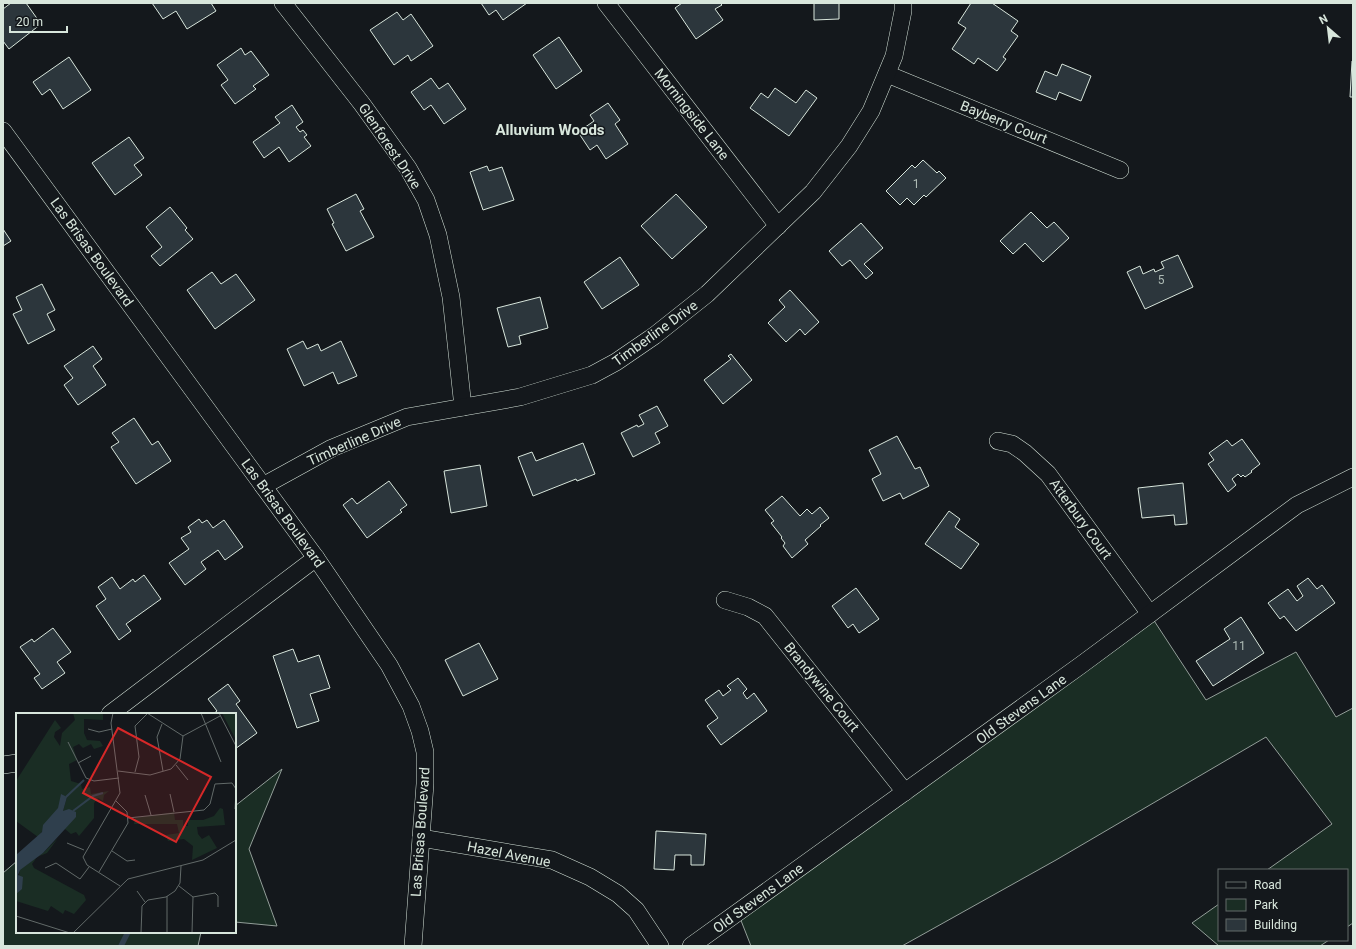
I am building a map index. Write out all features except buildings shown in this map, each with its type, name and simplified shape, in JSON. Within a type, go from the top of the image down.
[{"type":"street","name":"Glenforest Drive","points":[[283,3],[362,104],[408,168],[426,200],[438,235],[451,297],[463,407]]},
{"type":"street","name":"Morningside Lane","points":[[606,3],[778,226]]},
{"type":"street","name":"Timberline Drive","points":[[263,486],[332,448],[407,417],[520,397],[592,375],[616,362],[654,336],[707,294],[813,192],[849,146],[871,111],[894,56],[903,12],[903,3]]},
{"type":"street","name":"Bayberry Court","points":[[887,74],[1120,170]]},
{"type":"street","name":"Las Brisas Boulevard","points":[[3,131],[316,558],[389,665],[413,712],[420,731],[425,752],[425,784],[413,946]]},
{"type":"street","name":"Atterbury Court","points":[[998,441],[1012,444],[1025,453],[1048,474],[1150,614]]},
{"type":"street","name":"Old Stevens Lane","points":[[691,946],[1150,614],[1297,505],[1353,477]]},
{"type":"street","points":[[111,713],[316,558]]},
{"type":"street","name":"Brandywine Court","points":[[725,600],[765,616],[905,792]]},
{"type":"street","points":[[3,765],[16,762]]},
{"type":"street","name":"Hazel Avenue","points":[[421,838],[552,860],[590,877],[618,894],[636,910],[660,946]]},
{"type":"green space","points":[[1151,616],[1206,700],[1296,652],[1336,717],[1353,708],[1353,923],[1348,926],[1348,869],[1268,869],[1332,824],[1266,737],[1056,860],[902,946],[751,946],[740,918]]},
{"type":"green space","points":[[282,769],[249,849],[277,926],[236,922],[236,805]]},
{"type":"green space","points":[[16,862],[16,933],[201,933],[198,946],[3,946],[3,873]]},
{"type":"green space","points":[[1218,905],[1218,941],[1328,941],[1320,946],[1219,946],[1192,923]]},
{"type":"waterway","points":[[121,946],[128,933]]},
{"type":"district","name":"Alluvium Woods","points":[[550,130]]}]
